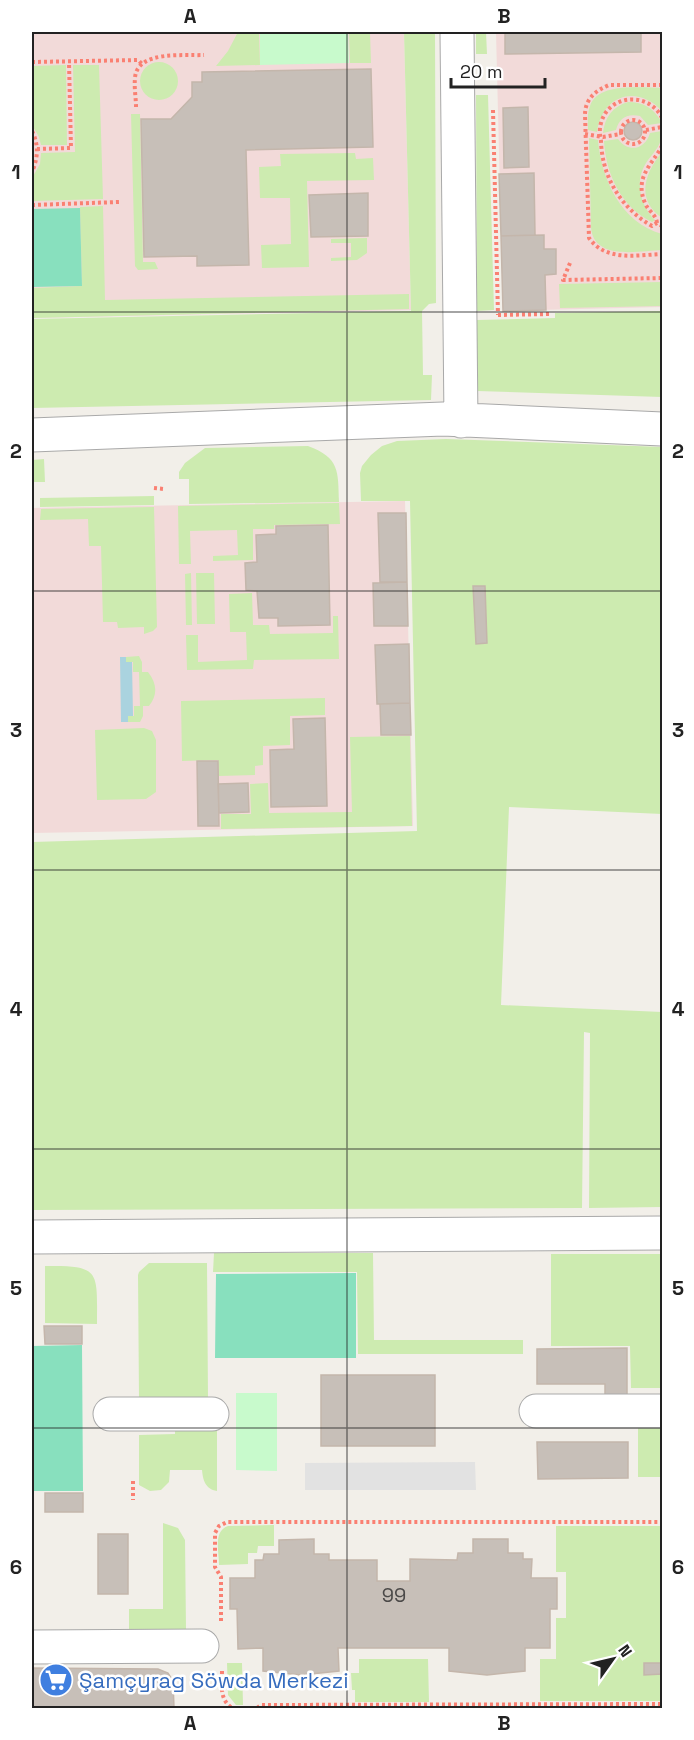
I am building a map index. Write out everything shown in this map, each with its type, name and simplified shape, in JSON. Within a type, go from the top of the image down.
[{"type":"street","points":[[457,32],[461,421]]},
{"type":"street","points":[[32,435],[431,420],[663,429]]},
{"type":"street","points":[[32,1237],[663,1233]]},
{"type":"street","points":[[536,1411],[663,1411]]},
{"type":"street","points":[[110,1414],[212,1414]]},
{"type":"street","points":[[32,1647],[215,1647]]},
{"type":"path","points":[[136,107],[135,77],[142,64],[153,57],[204,55]]},
{"type":"path","points":[[32,62],[138,60],[142,64]]},
{"type":"path","points":[[38,149],[71,148],[69,62]]},
{"type":"path","points":[[663,85],[609,86],[599,90],[587,103],[585,134],[589,238],[601,251],[617,255],[663,254]]},
{"type":"path","points":[[493,99],[498,315]]},
{"type":"path","points":[[657,223],[652,226],[633,213],[616,193],[603,163],[600,136],[604,115],[611,107],[627,99],[646,101],[663,118]]},
{"type":"path","points":[[635,119],[642,122],[646,130],[645,138],[631,145],[624,141],[620,134],[627,120],[635,119]]},
{"type":"path","points":[[646,130],[663,127]]},
{"type":"path","points":[[32,131],[38,149],[32,172]]},
{"type":"path","points":[[585,134],[600,136],[620,134]]},
{"type":"path","points":[[663,146],[647,167],[642,186],[644,200],[657,223],[663,226]]},
{"type":"path","points":[[32,205],[119,202]]},
{"type":"path","points":[[570,263],[563,280],[663,278]]},
{"type":"path","points":[[487,316],[551,314]]},
{"type":"path","points":[[154,488],[164,489]]},
{"type":"path","points":[[133,1481],[133,1500]]},
{"type":"path","points":[[232,1708],[224,1700],[222,1694],[215,1647],[221,1577],[215,1567],[215,1533],[219,1526],[227,1522],[663,1522]]},
{"type":"path","points":[[257,1708],[261,1705],[663,1704]]},
{"type":"shaded area","points":[[32,32],[404,32],[411,310],[32,318]]},
{"type":"shaded area","points":[[496,32],[662,32],[662,307],[503,311]]},
{"type":"shaded area","points":[[405,501],[413,826],[32,833],[32,508]]},
{"type":"shaded area","points":[[475,1462],[476,1490],[305,1490],[305,1463]]},
{"type":"green space","points":[[238,32],[259,32],[260,65],[216,66],[228,51]]},
{"type":"green space","points":[[260,32],[348,32],[349,63],[260,65]]},
{"type":"green space","points":[[349,32],[370,32],[371,63],[350,63]]},
{"type":"green space","points":[[404,32],[435,32],[436,303],[429,304],[422,311],[423,375],[432,375],[431,400],[32,408],[32,319],[411,311]]},
{"type":"green space","points":[[476,32],[486,32],[487,54],[476,54]]},
{"type":"green space","points":[[159,62],[172,68],[178,81],[172,94],[159,100],[146,94],[140,81],[146,68]]},
{"type":"green space","points":[[66,65],[67,145],[41,145],[32,125],[32,66]]},
{"type":"green space","points":[[73,65],[99,65],[103,199],[32,201],[32,178],[40,164],[41,153],[75,152]]},
{"type":"green space","points":[[632,87],[662,88],[662,111],[642,98],[632,96],[622,98],[613,102],[606,109],[600,119],[597,132],[588,130],[590,106],[602,93]]},
{"type":"green space","points":[[476,95],[488,95],[494,310],[477,311]]},
{"type":"green space","points":[[628,102],[648,107],[656,113],[662,123],[648,125],[640,116],[631,115],[619,122],[616,130],[603,133],[610,113]]},
{"type":"green space","points":[[131,114],[140,114],[143,262],[155,262],[158,269],[138,270],[135,266]]},
{"type":"green space","points":[[662,131],[661,140],[644,167],[640,183],[645,207],[655,220],[652,222],[632,208],[617,188],[608,165],[604,141],[618,139],[631,148],[636,148],[648,139],[650,133]]},
{"type":"green space","points":[[589,138],[598,140],[604,169],[616,197],[635,220],[662,234],[662,250],[619,252],[600,245],[594,238],[591,227]]},
{"type":"green space","points":[[662,152],[662,218],[648,203],[646,186],[651,168]]},
{"type":"green space","points":[[355,153],[356,159],[373,158],[374,180],[307,181],[309,267],[262,268],[261,245],[291,244],[290,198],[260,198],[259,167],[281,166],[280,154]]},
{"type":"green space","points":[[103,206],[105,300],[409,294],[409,309],[32,318],[32,288],[82,286],[80,207]]},
{"type":"green space","points":[[80,208],[82,286],[32,287],[32,209]]},
{"type":"green space","points":[[367,238],[367,253],[357,260],[331,261],[331,258],[351,257],[351,243],[331,243],[331,239]]},
{"type":"green space","points":[[662,282],[662,306],[560,308],[559,284]]},
{"type":"green space","points":[[662,311],[662,397],[477,391],[477,320],[555,318],[555,313]]},
{"type":"green space","points":[[446,439],[662,447],[662,814],[509,807],[501,1005],[662,1012],[662,1207],[589,1208],[590,1033],[584,1032],[582,1208],[32,1210],[32,842],[417,831],[410,501],[361,501],[360,473],[362,466],[382,446],[397,441]]},
{"type":"green space","points":[[308,446],[326,455],[332,461],[337,474],[339,502],[189,504],[189,479],[179,479],[179,472],[185,463],[205,448]]},
{"type":"green space","points":[[44,459],[45,482],[32,482],[32,460]]},
{"type":"green space","points":[[154,496],[154,505],[40,507],[40,498]]},
{"type":"green space","points":[[339,503],[340,524],[274,525],[274,529],[253,529],[253,560],[213,561],[213,556],[238,555],[237,530],[190,531],[191,564],[179,564],[178,506]]},
{"type":"green space","points":[[154,507],[157,627],[144,634],[144,627],[118,628],[117,622],[103,622],[101,546],[89,546],[88,519],[40,520],[41,509]]},
{"type":"green space","points":[[191,573],[192,625],[186,625],[185,574]]},
{"type":"green space","points":[[196,573],[214,573],[215,624],[197,624]]},
{"type":"green space","points":[[252,593],[253,625],[269,625],[270,634],[333,633],[333,616],[338,616],[339,659],[254,660],[253,669],[187,670],[186,635],[198,635],[198,662],[247,660],[246,632],[230,632],[229,594]]},
{"type":"green space","points":[[139,656],[142,662],[142,672],[148,672],[151,676],[155,685],[155,693],[149,706],[143,706],[143,716],[140,722],[128,722],[128,716],[134,716],[134,706],[140,706],[139,672],[133,672],[133,662],[126,662],[126,657]]},
{"type":"green space","points":[[325,698],[325,715],[290,716],[290,745],[263,746],[263,765],[255,766],[255,775],[219,776],[218,760],[182,761],[181,701]]},
{"type":"green space","points":[[144,728],[152,731],[156,740],[156,792],[146,799],[97,800],[95,730]]},
{"type":"green space","points":[[410,736],[412,826],[221,829],[221,814],[251,814],[250,784],[268,783],[269,813],[352,812],[350,737]]},
{"type":"green space","points":[[214,1253],[373,1253],[374,1340],[523,1340],[523,1354],[358,1354],[357,1272],[213,1272]]},
{"type":"green space","points":[[551,1254],[662,1254],[662,1388],[631,1388],[630,1346],[551,1346]]},
{"type":"green space","points":[[149,1263],[207,1263],[208,1397],[139,1398],[138,1275]]},
{"type":"green space","points":[[45,1266],[77,1267],[92,1275],[97,1292],[97,1324],[45,1323]]},
{"type":"green space","points":[[356,1273],[356,1358],[215,1358],[216,1274]]},
{"type":"green space","points":[[82,1345],[83,1491],[32,1491],[32,1346]]},
{"type":"green space","points":[[236,1393],[277,1393],[277,1471],[236,1470]]},
{"type":"green space","points":[[638,1426],[662,1426],[662,1477],[638,1477]]},
{"type":"green space","points":[[175,1429],[217,1429],[217,1491],[205,1484],[202,1470],[170,1470],[169,1482],[161,1490],[150,1491],[139,1485],[139,1435],[175,1434]]},
{"type":"green space","points":[[163,1523],[178,1528],[185,1540],[186,1629],[129,1629],[129,1609],[163,1609]]},
{"type":"green space","points":[[274,1525],[274,1546],[258,1546],[257,1553],[248,1553],[248,1564],[219,1565],[218,1542],[223,1529],[228,1526]]},
{"type":"green space","points":[[556,1526],[662,1526],[662,1701],[540,1701],[540,1659],[556,1659],[556,1618],[566,1618],[566,1572],[556,1572]]},
{"type":"green space","points":[[359,1659],[428,1659],[429,1702],[355,1702],[351,1673],[359,1673]]},
{"type":"green space","points":[[227,1663],[242,1663],[243,1705],[236,1705],[228,1695]]},
{"type":"water","points":[[120,657],[126,657],[126,662],[132,662],[133,716],[128,716],[128,722],[121,722]]},
{"type":"building","points":[[505,32],[641,32],[641,52],[505,54]]},
{"type":"building","points":[[371,69],[373,147],[246,150],[249,265],[197,266],[197,256],[144,257],[141,119],[171,119],[192,97],[192,82],[202,82],[202,72]]},
{"type":"building","points":[[528,107],[529,167],[504,168],[503,108]]},
{"type":"building","points":[[629,122],[637,122],[642,127],[640,138],[629,140],[624,135],[624,127]]},
{"type":"building","points":[[534,173],[535,235],[501,236],[499,174]]},
{"type":"building","points":[[368,193],[368,236],[311,237],[309,195]]},
{"type":"building","points":[[544,235],[544,249],[556,249],[556,274],[545,275],[546,310],[503,311],[501,236]]},
{"type":"building","points":[[378,513],[406,513],[407,582],[380,582]]},
{"type":"building","points":[[328,525],[330,625],[278,626],[278,618],[259,618],[257,591],[246,590],[245,563],[257,562],[256,535],[276,534],[276,526]]},
{"type":"building","points":[[407,582],[408,626],[374,626],[373,583]]},
{"type":"building","points":[[473,586],[485,586],[487,643],[476,644]]},
{"type":"building","points":[[409,644],[410,703],[377,704],[375,645]]},
{"type":"building","points":[[410,703],[411,735],[381,735],[380,704]]},
{"type":"building","points":[[325,718],[327,806],[271,807],[270,750],[294,749],[293,719]]},
{"type":"building","points":[[197,761],[218,761],[219,826],[198,826]]},
{"type":"building","points":[[248,783],[249,812],[219,813],[218,784]]},
{"type":"building","points":[[44,1326],[82,1326],[82,1344],[45,1344]]},
{"type":"building","points":[[627,1348],[627,1396],[605,1396],[605,1384],[537,1384],[537,1349]]},
{"type":"building","points":[[321,1375],[435,1375],[435,1446],[321,1446]]},
{"type":"building","points":[[537,1442],[628,1442],[628,1478],[538,1479]]},
{"type":"building","points":[[45,1493],[83,1493],[83,1512],[45,1512]]},
{"type":"building","points":[[98,1534],[128,1534],[128,1594],[98,1594]]},
{"type":"building","points":[[314,1539],[314,1554],[329,1554],[329,1560],[377,1560],[377,1581],[410,1581],[410,1559],[457,1560],[458,1553],[473,1553],[473,1539],[508,1539],[508,1553],[523,1553],[523,1559],[532,1559],[531,1578],[557,1578],[557,1609],[550,1609],[550,1648],[525,1648],[525,1671],[487,1675],[449,1671],[449,1648],[338,1648],[339,1671],[301,1675],[263,1671],[263,1648],[238,1649],[237,1609],[230,1609],[230,1578],[255,1578],[255,1560],[263,1560],[264,1554],[279,1554],[279,1540]]},
{"type":"building","points":[[644,1663],[662,1663],[662,1674],[644,1675]]},
{"type":"building","points":[[32,1668],[158,1669],[168,1673],[173,1681],[174,1708],[32,1708]]},
{"type":"place","name":"Şamçyrag Söwda Merkezi","points":[[56,1680]]}]
